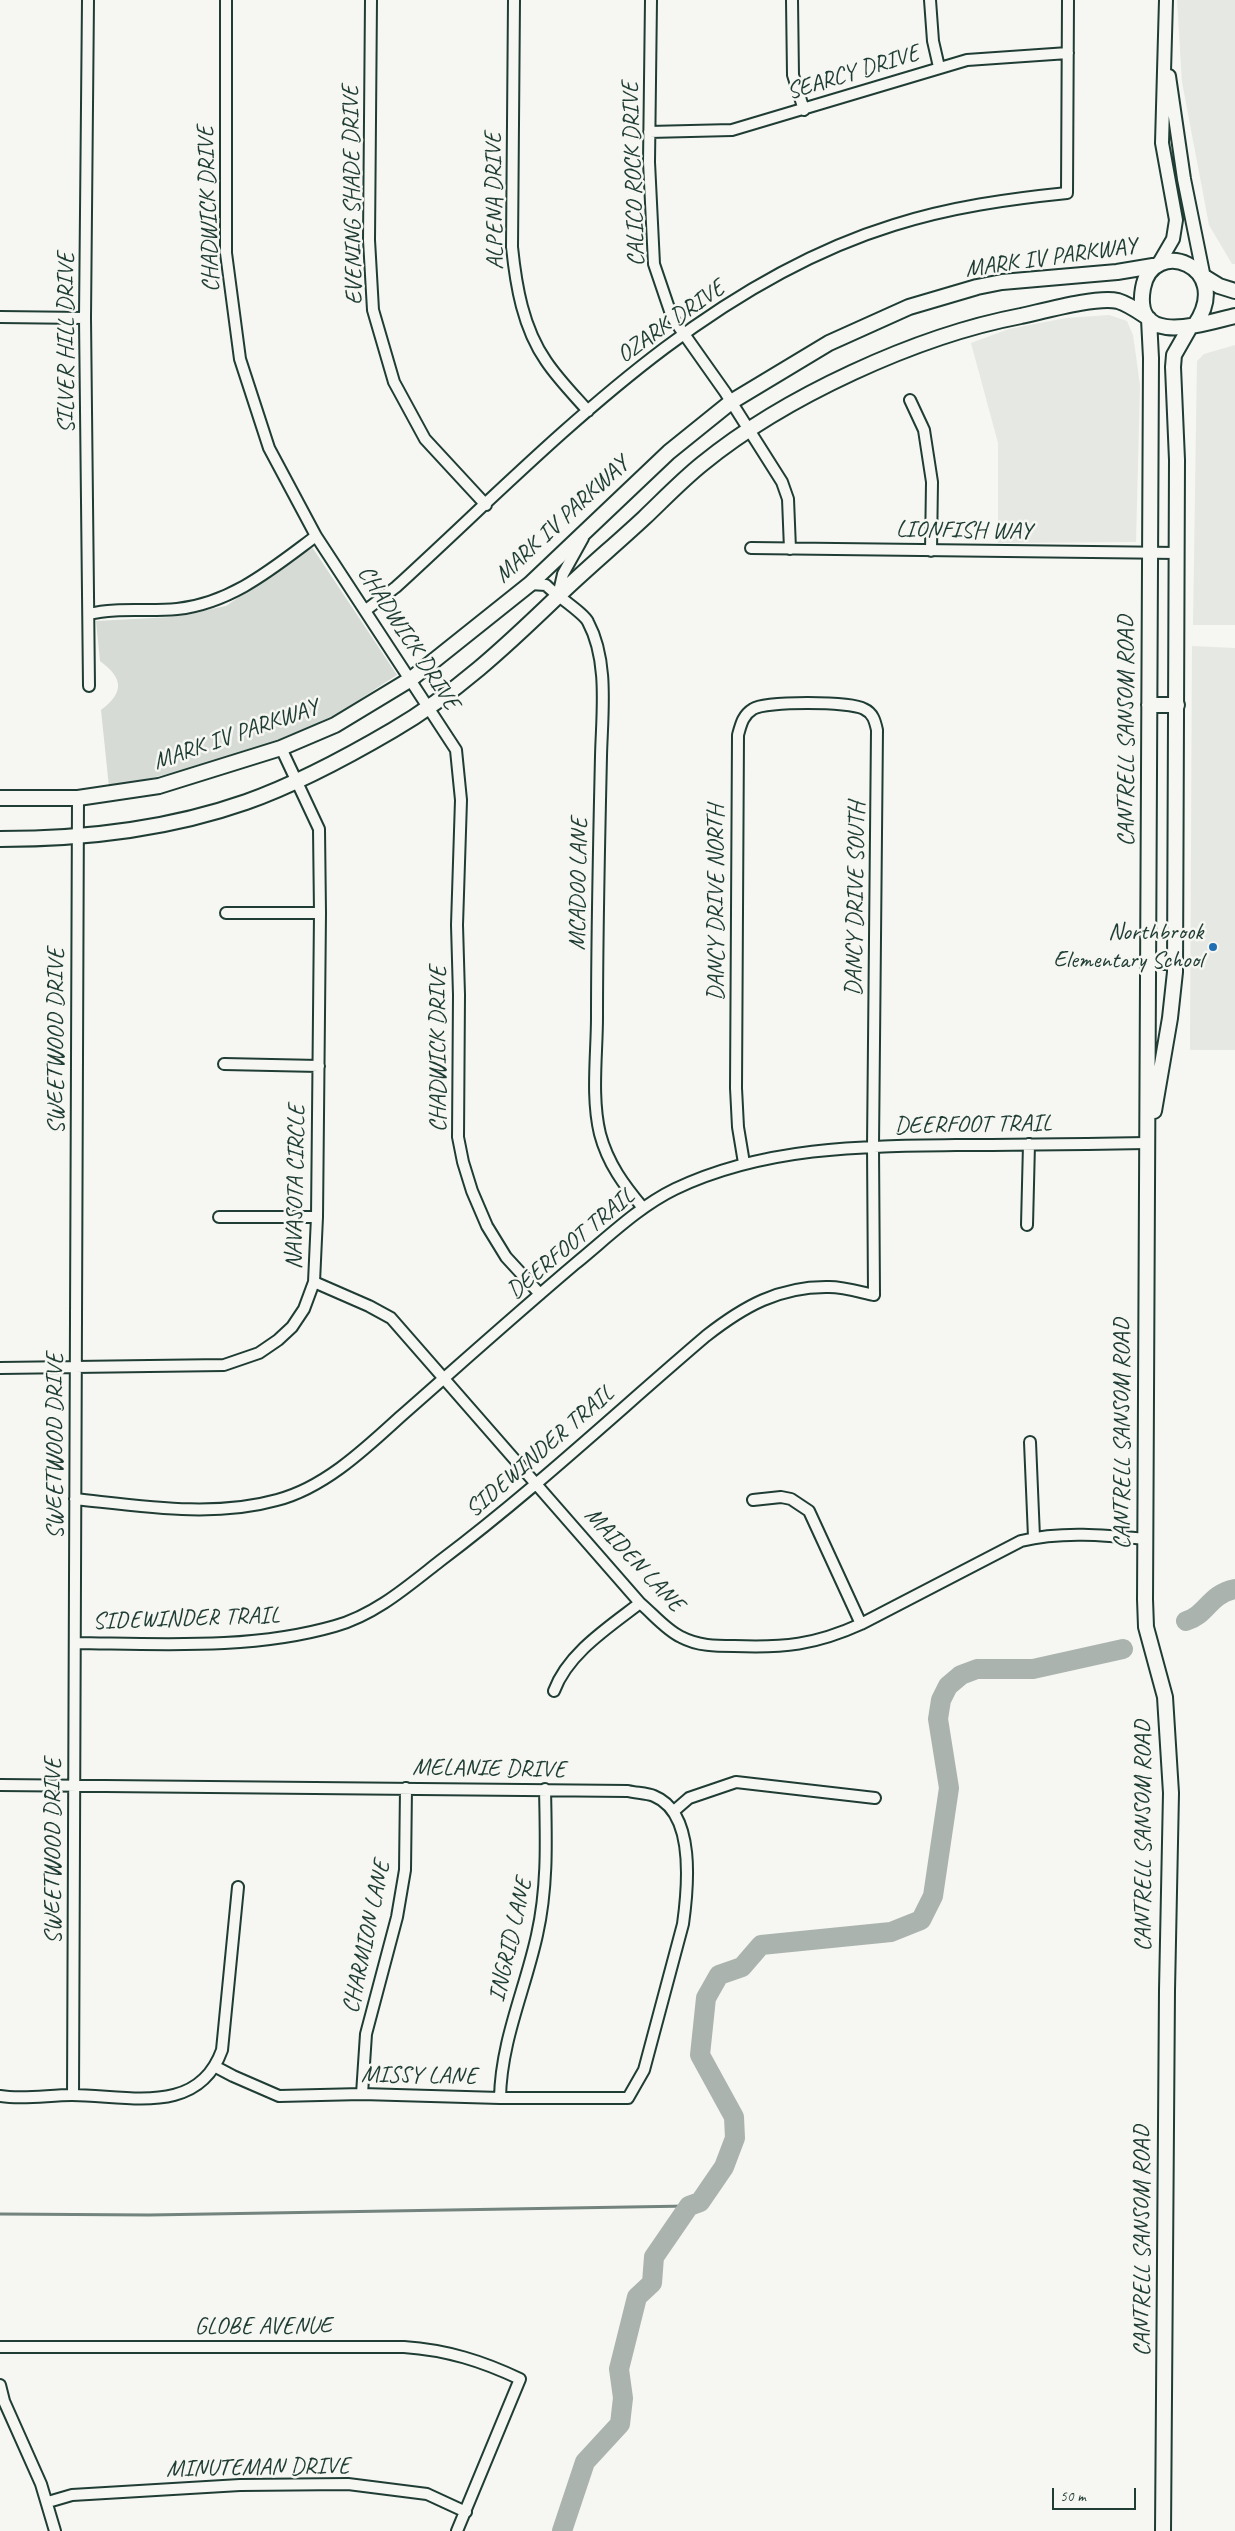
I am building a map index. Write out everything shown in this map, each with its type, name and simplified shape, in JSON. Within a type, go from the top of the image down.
[{"type":"main road","points":[[1235,291],[1219,286],[1182,262],[1156,265],[1143,287],[1142,302],[1148,318],[1166,328],[1192,326],[1235,316]]},
{"type":"main road","name":"MARK IV PARKWAY","points":[[0,798],[78,798],[159,786],[281,748],[335,725],[411,679],[530,584],[669,452],[731,402],[829,342],[909,307],[1002,282],[1117,272],[1156,265]]},
{"type":"main road","points":[[1192,326],[1206,305],[1208,289],[1205,276]]},
{"type":"main road","name":"MARK IV PARKWAY","points":[[0,839],[78,835],[147,828],[245,802],[296,781],[394,729],[472,676],[515,639],[557,597],[701,465],[747,430],[800,399],[857,371],[934,340],[996,321],[1109,300],[1128,305],[1148,318]]},
{"type":"main road","name":"CANTRELL SANSOM ROAD","points":[[1148,318],[1150,554],[1146,1627],[1165,1697],[1171,1793],[1167,2000],[1163,2531]]},
{"type":"main road","name":"CANTRELL SANSOM ROAD","points":[[1147,1143],[1170,1018],[1175,962],[1177,553],[1176,402],[1173,367],[1174,355],[1192,326]]},
{"type":"main road","points":[[1149,705],[1177,705]]},
{"type":"main road","points":[[1148,962],[1175,962]]},
{"type":"street","name":"SILVER HILL DRIVE","points":[[88,0],[85,318],[89,686]]},
{"type":"street","name":"CHADWICK DRIVE","points":[[226,0],[226,253],[240,359],[269,448],[316,536],[456,750],[462,800],[457,925],[459,995],[458,1137],[463,1162],[487,1226],[506,1257],[540,1294]]},
{"type":"street","name":"EVENING SHADE DRIVE","points":[[371,0],[369,240],[373,310],[394,382],[425,439],[486,505]]},
{"type":"street","name":"ALPENA DRIVE","points":[[514,0],[512,248],[515,279],[530,330],[545,360],[588,411]]},
{"type":"street","name":"CALICO ROCK DRIVE","points":[[651,0],[650,132],[654,264],[672,317],[731,402],[747,430],[782,482],[788,499],[790,549]]},
{"type":"street","points":[[792,0],[794,75],[804,110]]},
{"type":"street","points":[[930,0],[933,41],[939,68]]},
{"type":"street","points":[[1068,0],[1068,53]]},
{"type":"street","points":[[1156,265],[1168,251],[1176,226],[1162,143],[1166,0]]},
{"type":"street","points":[[1166,51],[1184,179],[1205,276]]},
{"type":"street","name":"OZARK DRIVE","points":[[366,610],[396,587],[588,411],[683,334],[784,271],[838,246],[884,228],[950,209],[1008,199],[1067,193],[1068,53]]},
{"type":"street","name":"SEARCY DRIVE","points":[[650,132],[732,130],[967,60],[1068,53]]},
{"type":"street","points":[[0,317],[85,318]]},
{"type":"street","points":[[910,400],[924,430],[932,482],[931,551]]},
{"type":"street","points":[[557,597],[563,574],[588,529]]},
{"type":"street","points":[[89,614],[175,609],[203,605],[230,596],[256,580],[316,536]]},
{"type":"street","name":"LIONFISH WAY","points":[[752,548],[1177,553]]},
{"type":"street","name":"MCADOO LANE","points":[[530,584],[546,585],[557,597],[587,619],[597,641],[601,664],[597,1118],[606,1154],[617,1177],[643,1208]]},
{"type":"street","name":"DANCY DRIVE SOUTH","points":[[814,704],[844,704],[861,707],[875,719],[878,730],[873,1146]]},
{"type":"street","name":"DANCY DRIVE NORTH","points":[[744,1163],[738,1127],[736,1088],[738,735],[742,719],[754,708],[814,704]]},
{"type":"street","name":"NAVASOTA CIRCLE","points":[[0,1368],[224,1366],[259,1353],[278,1340],[292,1326],[304,1309],[314,1282],[317,1217],[319,829],[281,748]]},
{"type":"street","name":"SWEETWOOD DRIVE","points":[[73,2095],[78,798]]},
{"type":"street","points":[[226,913],[320,913]]},
{"type":"street","points":[[224,1064],[319,1066]]},
{"type":"street","name":"DEERFOOT TRAIL","points":[[76,1499],[156,1508],[217,1508],[278,1500],[303,1491],[352,1457],[540,1294],[643,1208],[674,1190],[744,1163],[795,1154],[873,1146],[1147,1143]]},
{"type":"street","points":[[1027,1225],[1029,1144]]},
{"type":"street","name":"SIDEWINDER TRAIL","points":[[75,1643],[196,1642],[268,1639],[336,1626],[362,1616],[389,1600],[463,1544],[706,1336],[738,1311],[761,1300],[790,1291],[829,1287],[874,1294],[873,1146]]},
{"type":"street","points":[[219,1217],[317,1217]]},
{"type":"street","name":"MAIDEN LANE","points":[[314,1282],[369,1306],[391,1318],[640,1603],[679,1636],[710,1646],[779,1648],[840,1634],[1021,1541],[1034,1537],[1107,1535],[1145,1540]]},
{"type":"street","points":[[1030,1442],[1034,1537]]},
{"type":"street","points":[[753,1500],[781,1497],[791,1499],[809,1511],[861,1624]]},
{"type":"street","points":[[554,1691],[560,1676],[596,1636],[640,1603]]},
{"type":"street","points":[[674,1811],[689,1798],[736,1782],[875,1798]]},
{"type":"street","name":"MELANIE DRIVE","points":[[0,1785],[628,1791],[655,1796],[674,1811],[685,1835],[686,1900],[683,1924],[644,2070],[628,2098]]},
{"type":"street","name":"CHARMION LANE","points":[[362,2094],[366,2034],[397,1918],[405,1870],[406,1788]]},
{"type":"street","name":"INGRID LANE","points":[[500,2098],[500,2073],[506,2046],[537,1937],[544,1902],[547,1866],[545,1790]]},
{"type":"street","points":[[0,2096],[73,2095],[147,2099],[194,2089],[216,2066],[222,2050],[238,1887]]},
{"type":"street","name":"MISSY LANE","points":[[216,2066],[232,2076],[279,2096],[362,2094],[500,2098],[628,2098]]},
{"type":"street","name":"GLOBE AVENUE","points":[[0,2347],[404,2347],[460,2355],[520,2379],[466,2512]]},
{"type":"street","points":[[0,2386],[4,2401],[48,2502],[55,2531]]},
{"type":"street","name":"MINUTEMAN DRIVE","points":[[48,2502],[82,2495],[240,2485],[348,2484],[427,2494],[466,2512]]},
{"type":"street","points":[[457,2531],[466,2512]]},
{"type":"shaded area","points":[[1177,0],[1235,0],[1235,264],[1232,264],[1209,225],[1182,82]]},
{"type":"shaded area","points":[[1109,315],[1127,321],[1133,335],[1140,386],[1136,542],[998,543],[998,443],[971,343],[1009,329],[1066,318]]},
{"type":"shaded area","points":[[1235,345],[1235,625],[1193,625],[1197,361],[1204,354]]},
{"type":"shaded area","points":[[312,547],[397,675],[335,714],[274,742],[192,768],[109,787],[101,710],[114,697],[118,685],[113,673],[100,661],[96,621],[171,617],[226,606]]},
{"type":"shaded area","name":"Northbrook Elementary School","points":[[1192,646],[1235,648],[1235,1050],[1190,1050]]},
{"type":"waterway","points":[[1186,1621],[1199,1614],[1219,1595],[1235,1589]]},
{"type":"waterway","points":[[562,2531],[585,2462],[620,2424],[623,2398],[619,2369],[637,2297],[652,2283],[654,2257],[689,2206],[700,2202],[724,2167],[735,2138],[734,2117],[700,2055],[706,1998],[719,1975],[742,1967],[761,1945],[891,1932],[921,1920],[933,1896],[949,1788],[938,1719],[941,1700],[948,1686],[961,1675],[977,1669],[1033,1669],[1123,1649]]},
{"type":"waterway","points":[[0,2214],[149,2215],[689,2206]]},
{"type":"place","name":"Northbrook Elementary School","points":[[1213,947]]}]
